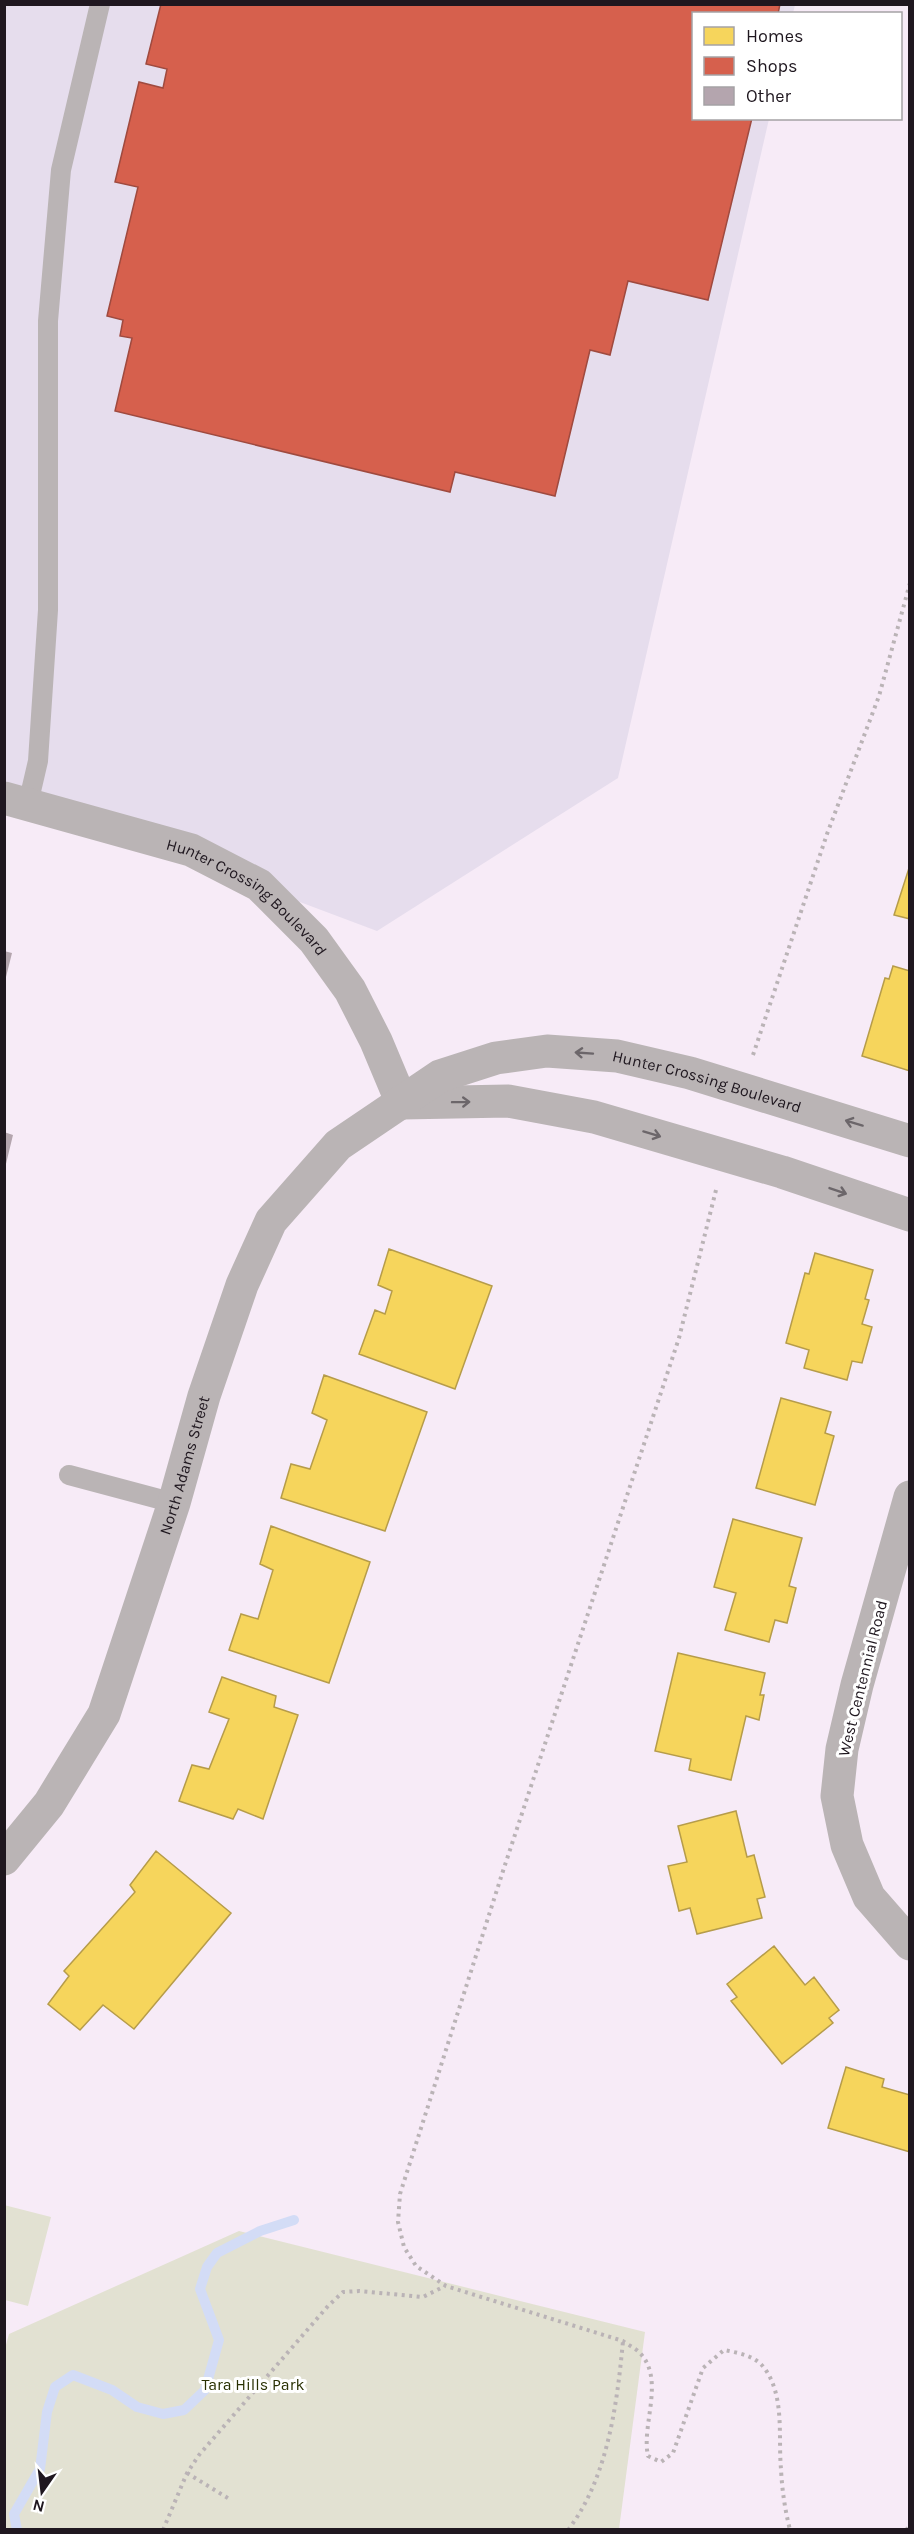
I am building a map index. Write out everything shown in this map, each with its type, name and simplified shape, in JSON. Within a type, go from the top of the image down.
[{"type":"street","name":"Hunter Crossing Boulevard","points":[[16,801],[191,850],[259,885],[314,940],[350,990],[376,1041],[402,1103],[440,1076],[496,1058],[547,1051],[617,1056],[743,1088],[909,1141]]},
{"type":"street","points":[[402,1103],[508,1101],[594,1117],[724,1155],[909,1215]]},
{"type":"street","name":"North Adams Street","points":[[4,1859],[49,1804],[104,1714],[174,1503],[204,1396],[234,1307],[271,1221],[338,1145],[402,1103]]},
{"type":"street","name":"West Centennial Road","points":[[909,1497],[857,1685],[842,1749],[837,1796],[847,1845],[869,1897],[909,1944]]},
{"type":"lane","points":[[16,801],[38,761],[48,610],[48,321],[61,170],[100,4]]},
{"type":"lane","points":[[69,1475],[174,1503]]},
{"type":"path","points":[[743,1088],[827,834],[879,696],[909,583]]},
{"type":"path","points":[[724,1155],[679,1338],[503,1871],[400,2194],[398,2222],[404,2247],[416,2266],[446,2286],[623,2341],[639,2352],[649,2369],[652,2386],[645,2442],[648,2456],[661,2462],[673,2453],[703,2367],[724,2350],[755,2359],[765,2369],[774,2390],[779,2411],[780,2468],[784,2507],[790,2529]]},
{"type":"path","points":[[163,2529],[187,2473],[199,2455],[328,2306],[343,2292],[359,2291],[423,2297],[446,2286]]},
{"type":"path","points":[[568,2529],[578,2517],[594,2482],[605,2449],[620,2380],[623,2341]]},
{"type":"path","points":[[187,2473],[231,2500]]},
{"type":"path","points":[[906,2529],[909,2526]]},
{"type":"shaded area","points":[[4,5],[795,5],[793,12],[692,12],[692,120],[769,120],[618,778],[377,931],[5,791]]},
{"type":"green space","points":[[4,2205],[51,2217],[28,2306],[5,2300]]},
{"type":"green space","name":"Tara Hills Park","points":[[239,2231],[645,2332],[619,2529],[5,2529],[4,2352],[9,2334]]},
{"type":"building: Homes","points":[[910,865],[910,919],[894,915]]},
{"type":"building: Homes","points":[[893,966],[910,971],[910,1071],[862,1056],[885,978],[889,979]]},
{"type":"building: Homes","points":[[389,1249],[492,1286],[455,1389],[359,1354],[375,1310],[385,1314],[392,1291],[378,1285]]},
{"type":"building: Homes","points":[[815,1253],[873,1270],[865,1299],[869,1300],[862,1324],[872,1327],[862,1363],[852,1361],[847,1380],[804,1368],[809,1350],[786,1343],[805,1273],[809,1274]]},
{"type":"building: Homes","points":[[324,1375],[427,1412],[385,1531],[281,1498],[291,1464],[310,1469],[327,1420],[312,1413]]},
{"type":"building: Homes","points":[[781,1398],[831,1412],[825,1433],[834,1436],[815,1505],[756,1488]]},
{"type":"building: Homes","points":[[733,1519],[802,1538],[789,1586],[796,1588],[787,1623],[775,1620],[769,1642],[725,1630],[736,1593],[714,1587]]},
{"type":"building: Homes","points":[[271,1526],[370,1562],[329,1683],[229,1650],[241,1614],[258,1619],[273,1570],[260,1564]]},
{"type":"building: Homes","points":[[678,1653],[765,1673],[760,1695],[764,1695],[759,1720],[746,1716],[731,1780],[689,1770],[691,1759],[655,1751]]},
{"type":"building: Homes","points":[[222,1677],[276,1696],[274,1707],[298,1715],[263,1819],[238,1809],[233,1819],[179,1801],[192,1765],[209,1769],[229,1719],[209,1712]]},
{"type":"building: Homes","points":[[736,1811],[747,1857],[754,1855],[765,1897],[757,1899],[762,1918],[697,1934],[690,1908],[679,1911],[668,1866],[687,1862],[678,1826]]},
{"type":"building: Homes","points":[[156,1851],[231,1913],[134,2029],[103,2005],[80,2030],[48,2004],[69,1976],[64,1971],[135,1892],[130,1885]]},
{"type":"building: Homes","points":[[774,1946],[805,1985],[814,1977],[839,2010],[829,2018],[833,2023],[782,2064],[731,2001],[737,1997],[727,1984]]},
{"type":"building: Homes","points":[[846,2067],[884,2079],[882,2087],[910,2095],[910,2152],[828,2128]]},
{"type":"building: Shops","points":[[161,4],[780,4],[778,12],[692,12],[692,120],[752,120],[708,300],[628,281],[610,355],[590,350],[555,496],[455,472],[450,492],[115,411],[132,338],[120,336],[123,320],[107,316],[138,187],[115,182],[139,82],[163,88],[167,69],[146,64]]},
{"type":"building: Other","points":[[4,951],[12,953],[5,981],[4,981]]},
{"type":"building: Other","points":[[4,1132],[13,1135],[5,1168],[4,1168]]},
{"type":"waterway","points":[[17,2530],[14,2514],[40,2469],[47,2412],[55,2387],[73,2375],[112,2390],[137,2407],[163,2414],[184,2410],[205,2390],[219,2340],[200,2289],[207,2267],[217,2253],[260,2231],[294,2220]]}]
